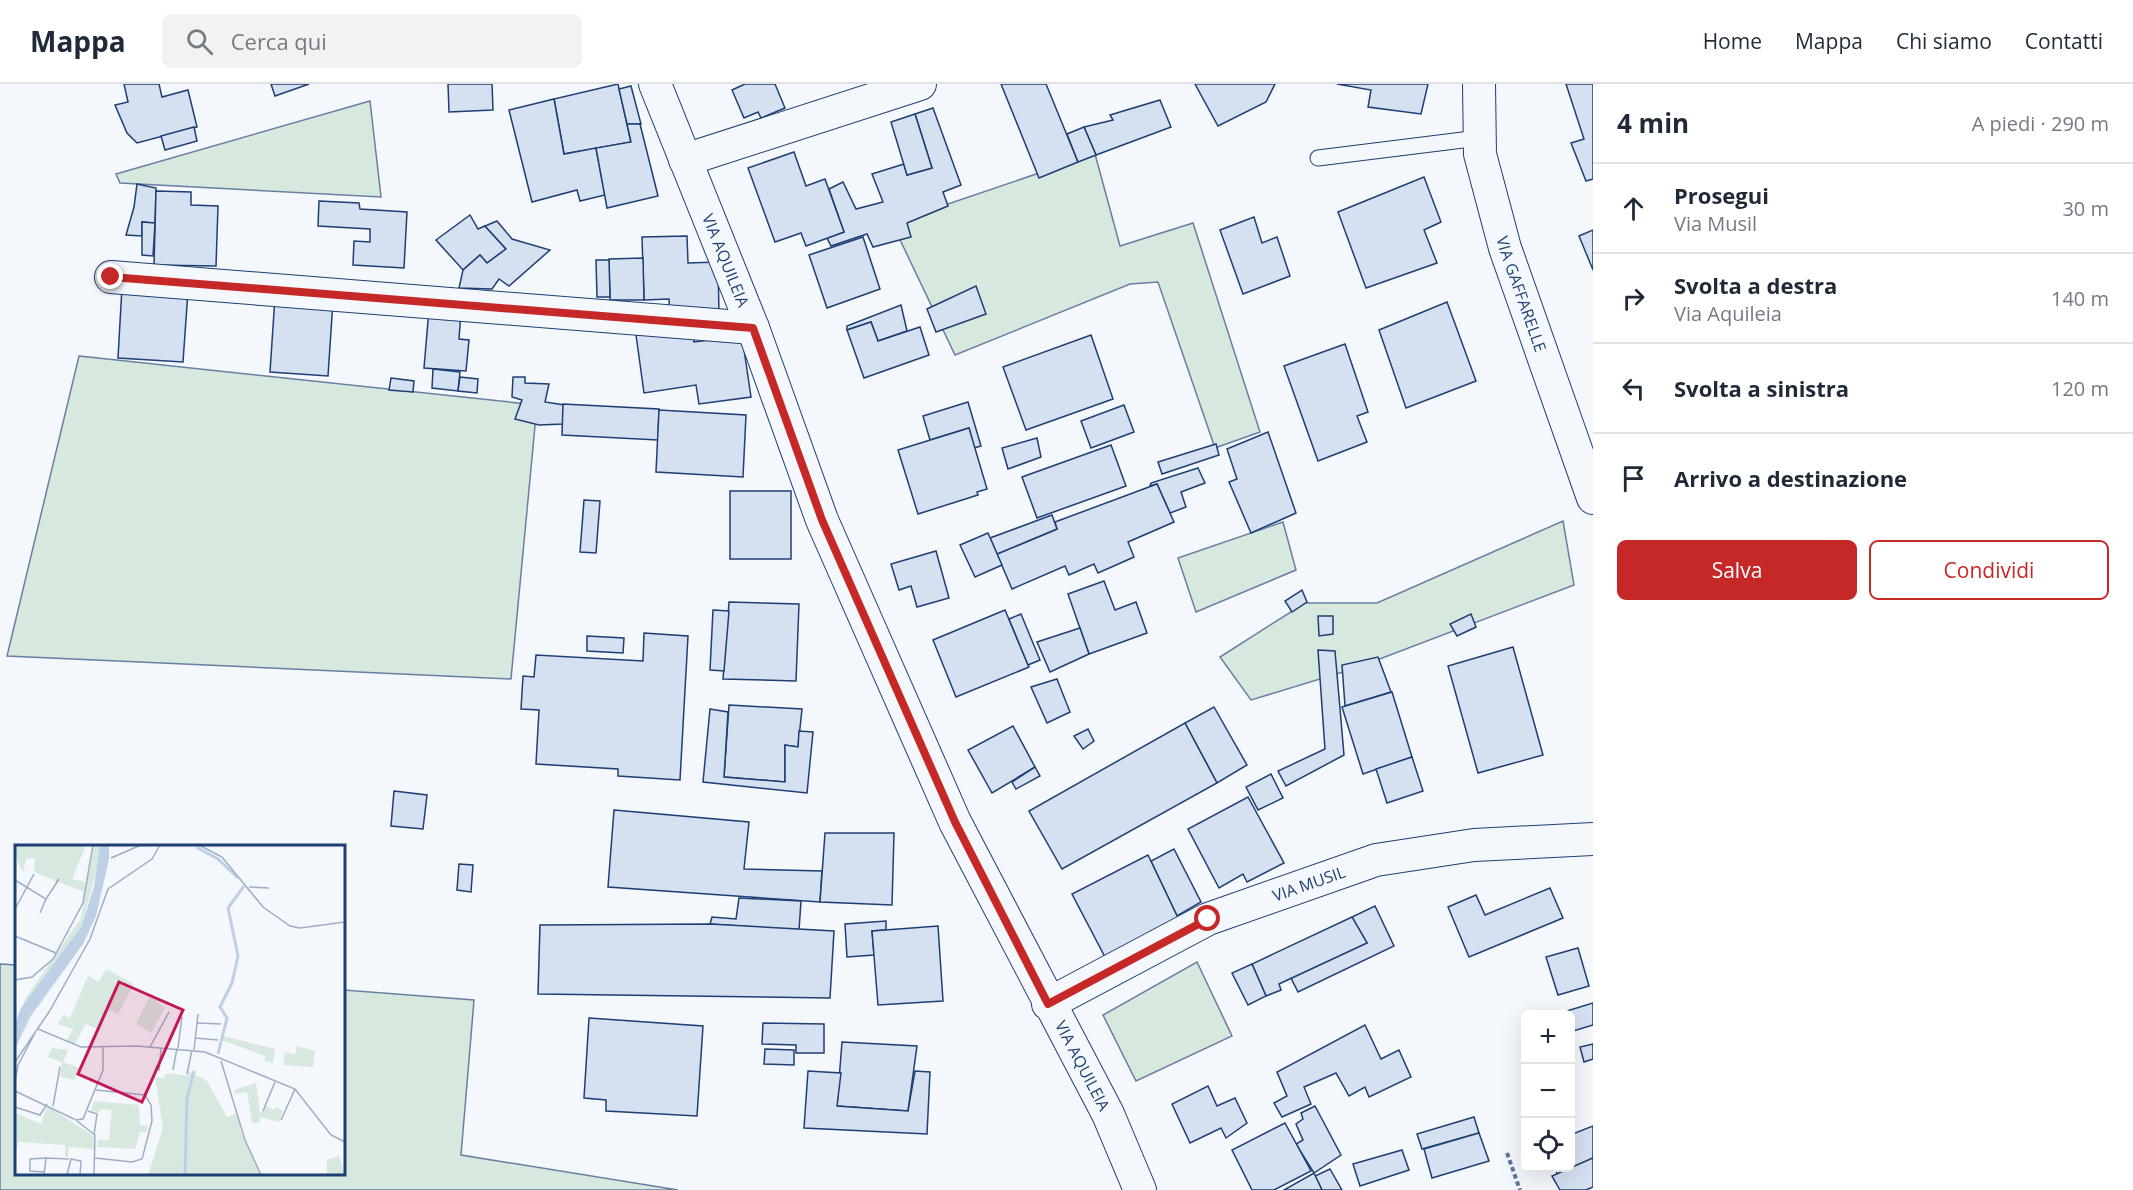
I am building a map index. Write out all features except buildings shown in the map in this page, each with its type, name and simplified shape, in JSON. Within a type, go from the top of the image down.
[{"type":"street","name":"VIA AQUILEIA","points":[[655,84],[753,328],[826,531],[955,822],[1107,1114],[1140,1190]]},
{"type":"street","points":[[685,160],[920,84]]},
{"type":"street","name":"VIA GAFFARELLE","points":[[1479,84],[1480,154],[1505,248],[1593,498]]},
{"type":"street","points":[[111,277],[753,328]]},
{"type":"street","name":"VIA MUSIL","points":[[1048,1004],[1208,919],[1376,860],[1474,845],[1593,838]]},
{"type":"lane","points":[[1318,158],[1479,138]]},
{"type":"path","points":[[1507,1153],[1520,1190]]},
{"type":"shaded area","points":[[370,101],[381,197],[120,183],[116,174]]},
{"type":"shaded area","points":[[1095,154],[1120,246],[1193,223],[1260,432],[1215,448],[1158,282],[1130,284],[955,355],[892,223]]},
{"type":"shaded area","points":[[79,356],[537,405],[511,679],[7,656]]},
{"type":"shaded area","points":[[1563,521],[1574,585],[1356,668],[1251,700],[1220,657],[1305,603],[1377,603]]},
{"type":"shaded area","points":[[1283,522],[1296,570],[1196,612],[1178,558]]},
{"type":"shaded area","points":[[1197,962],[1232,1036],[1136,1081],[1103,1015]]},
{"type":"shaded area","points":[[0,964],[15,965],[15,1175],[345,1175],[345,990],[474,1000],[461,1155],[678,1190],[0,1190]]},
{"type":"route","points":[[111,277],[753,328],[822,520],[955,822],[1048,1004],[1208,919]]}]
